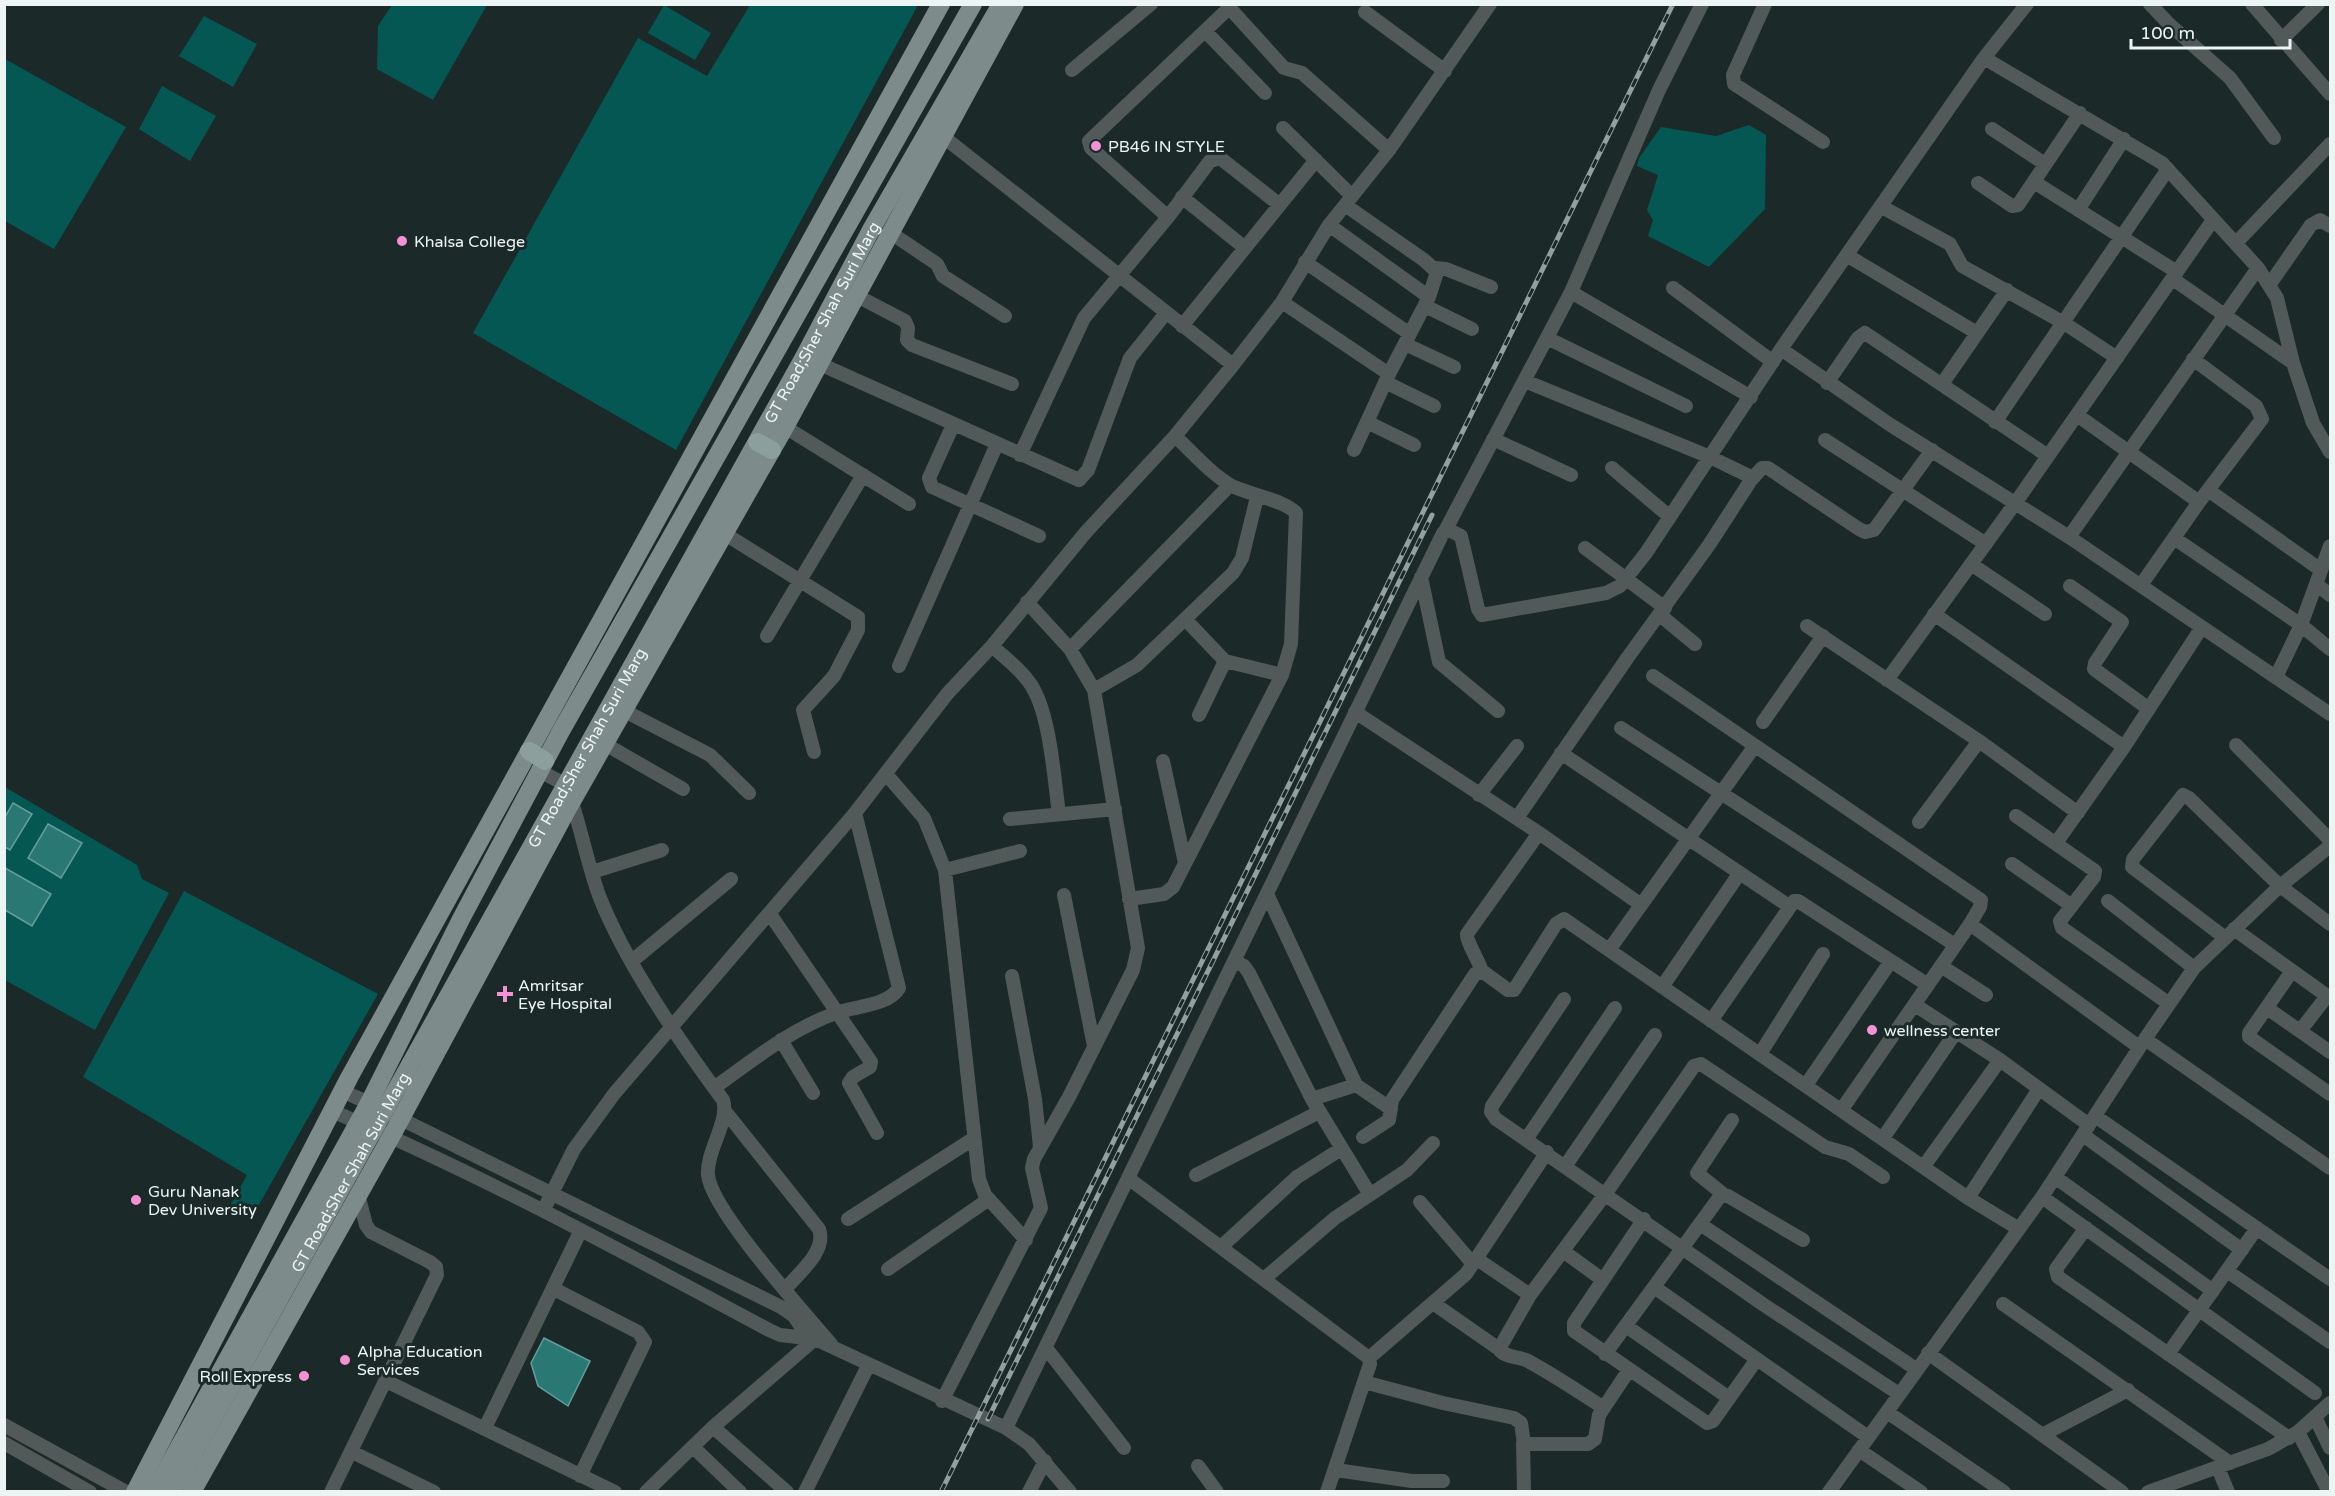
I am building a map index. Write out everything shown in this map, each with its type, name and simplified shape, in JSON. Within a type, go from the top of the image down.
[{"type":"highway","points":[[529,751],[543,766]]},
{"type":"main road","points":[[135,1491],[342,1091],[941,4]]},
{"type":"main road","name":"GT Road;Sher Shah Suri Marg","points":[[384,1111],[461,919],[543,766],[973,4]]},
{"type":"main road","name":"GT Road;Sher Shah Suri Marg","points":[[153,1491],[366,1125],[384,1111],[618,707],[812,360],[839,286],[938,133],[1001,4]]},
{"type":"main road","points":[[764,446],[785,427],[812,360],[857,296],[891,233],[938,133],[1015,4]]},
{"type":"main road","points":[[569,792],[605,744],[618,707]]},
{"type":"main road","points":[[192,1491],[392,1135],[384,1111]]},
{"type":"main road","name":"GT Road;Sher Shah Suri Marg","points":[[172,1491],[366,1125]]},
{"type":"street","points":[[1072,70],[1151,4]]},
{"type":"street","points":[[544,1209],[550,1194],[581,1140],[614,1094],[770,915],[855,813],[947,694],[992,646],[1086,532],[1175,436],[1233,365],[1282,302],[1329,225],[1389,150],[1490,4]]},
{"type":"street","points":[[1006,1428],[1421,577],[1571,292],[1659,90],[1702,4]]},
{"type":"street","points":[[1765,4],[1733,75],[1734,84],[1823,141]]},
{"type":"street","points":[[1446,531],[1452,530],[1461,536],[1478,609],[1482,615],[1611,592],[1626,578],[1670,517],[1781,350],[1984,58],[2027,4]]},
{"type":"street","points":[[2151,4],[2169,24],[2230,78],[2274,138]]},
{"type":"street","points":[[2252,4],[2331,94]]},
{"type":"street","points":[[2282,40],[2318,4]]},
{"type":"street","points":[[1168,217],[1091,148],[1089,141],[1205,31],[1227,6],[1284,68],[1302,73],[1389,150]]},
{"type":"street","points":[[1365,12],[1445,71]]},
{"type":"street","points":[[1205,31],[1265,93]]},
{"type":"street","points":[[1984,58],[2153,156],[2168,169],[2236,243],[2270,284],[2283,312],[2293,363],[2318,434],[2331,452]]},
{"type":"street","points":[[1978,183],[2015,206],[2034,182],[2080,113]]},
{"type":"street","points":[[1283,128],[1316,160],[1348,201],[1435,268],[1446,269],[1491,287]]},
{"type":"street","points":[[1992,129],[2045,164]]},
{"type":"street","points":[[938,133],[1233,365]]},
{"type":"street","points":[[2078,210],[2124,139]]},
{"type":"street","points":[[2236,243],[2331,144]]},
{"type":"street","points":[[1020,455],[1084,318],[1168,217],[1209,160],[1216,157],[1280,205]]},
{"type":"street","points":[[1182,326],[1316,160]]},
{"type":"street","points":[[1995,422],[2168,169]]},
{"type":"street","points":[[2034,182],[2121,237],[2224,315],[2293,363]]},
{"type":"street","points":[[1182,197],[1245,248]]},
{"type":"street","points":[[1882,207],[1950,244],[1962,266],[2064,323],[2118,358]]},
{"type":"street","points":[[1887,680],[2016,502],[2213,220]]},
{"type":"street","points":[[2270,284],[2314,222],[2320,220],[2331,226]]},
{"type":"street","points":[[1329,225],[1427,301],[1472,329]]},
{"type":"street","points":[[891,233],[937,264],[943,276],[1005,316]]},
{"type":"street","points":[[1848,256],[1977,333]]},
{"type":"street","points":[[1305,262],[1407,339],[1454,367]]},
{"type":"street","points":[[1354,450],[1387,378],[1427,301],[1437,277],[1435,268]]},
{"type":"street","points":[[2069,537],[2258,268]]},
{"type":"street","points":[[1673,288],[1773,362]]},
{"type":"street","points":[[1942,384],[2007,290]]},
{"type":"street","points":[[1571,292],[1750,396]]},
{"type":"street","points":[[857,296],[905,321],[908,328],[907,340],[912,345],[1012,384]]},
{"type":"street","points":[[1282,302],[1387,378],[1434,406]]},
{"type":"street","points":[[812,360],[1073,479],[1084,477],[1110,416],[1130,358],[1166,313]]},
{"type":"street","points":[[1827,383],[1858,338],[1865,333],[2048,456]]},
{"type":"street","points":[[1547,338],[1686,406]]},
{"type":"street","points":[[1781,350],[1827,383],[2069,537],[2331,714]]},
{"type":"street","points":[[2141,585],[2199,502],[2258,427],[2262,415],[2256,406],[2193,359]]},
{"type":"street","points":[[1525,381],[1710,457],[1747,475],[1751,480]]},
{"type":"street","points":[[2077,415],[2199,502]]},
{"type":"street","points":[[1367,422],[1414,445]]},
{"type":"street","points":[[953,425],[929,478],[929,483],[936,491],[1039,536]]},
{"type":"street","points":[[785,427],[909,504]]},
{"type":"street","points":[[1130,899],[1164,894],[1170,890],[1282,675],[1292,644],[1298,519],[1296,513],[1289,506],[1257,497],[1230,485],[1175,436]]},
{"type":"street","points":[[1492,439],[1571,475]]},
{"type":"street","points":[[1825,440],[1986,544]]},
{"type":"street","points":[[899,666],[997,444]]},
{"type":"street","points":[[1517,818],[1721,528],[1751,480],[1762,468],[1768,468],[1859,529],[1869,532],[1874,530],[1932,450]]},
{"type":"street","points":[[1612,468],[1670,517]]},
{"type":"street","points":[[767,636],[863,475]]},
{"type":"street","points":[[1070,649],[1230,485]]},
{"type":"street","points":[[2208,490],[2321,570]]},
{"type":"street","points":[[1094,690],[1137,665],[1239,566],[1257,497]]},
{"type":"street","points":[[718,530],[854,612],[860,621],[858,630],[834,676],[803,710],[814,752]]},
{"type":"street","points":[[2174,538],[2301,625],[2331,649]]},
{"type":"street","points":[[2276,677],[2301,625],[2331,546]]},
{"type":"street","points":[[1586,548],[1626,578],[1695,644]]},
{"type":"street","points":[[1971,564],[2045,614]]},
{"type":"street","points":[[1421,577],[1439,662],[1498,711]]},
{"type":"street","points":[[2316,584],[2331,595]]},
{"type":"street","points":[[2070,586],[2122,622],[2095,663],[2094,669],[2149,709]]},
{"type":"street","points":[[942,1401],[1042,1205],[1032,1168],[1040,1147],[1133,970],[1137,956],[1137,934],[1094,690],[1070,649],[1027,602]]},
{"type":"street","points":[[1934,614],[2124,747]]},
{"type":"street","points":[[1185,619],[1225,661],[1282,675]]},
{"type":"street","points":[[1807,626],[1979,741],[2078,813]]},
{"type":"street","points":[[2056,843],[2124,747],[2202,627]]},
{"type":"street","points":[[1763,722],[1823,636]]},
{"type":"street","points":[[992,646],[1020,672],[1035,692],[1049,741],[1059,814]]},
{"type":"street","points":[[1199,715],[1225,661]]},
{"type":"street","points":[[1653,676],[1978,898],[1982,904],[1842,1109]]},
{"type":"street","points":[[618,707],[710,754],[749,793]]},
{"type":"street","points":[[1355,712],[1517,818],[1640,904]]},
{"type":"street","points":[[1621,728],[1955,945]]},
{"type":"street","points":[[1919,822],[1979,741]]},
{"type":"street","points":[[605,744],[683,789]]},
{"type":"street","points":[[2236,745],[2331,840]]},
{"type":"street","points":[[1479,795],[1517,746]]},
{"type":"street","points":[[1610,950],[1719,792],[1754,747]]},
{"type":"street","points":[[1561,753],[1789,906]]},
{"type":"street","points":[[1163,761],[1185,863]]},
{"type":"street","points":[[543,766],[569,792],[601,900],[632,961],[672,1026],[723,1100],[725,1111],[819,1229],[822,1236],[820,1247],[785,1289]]},
{"type":"street","points":[[886,774],[924,818],[945,870],[979,1179],[989,1199],[1026,1240]]},
{"type":"street","points":[[2300,1031],[2329,997],[2132,867],[2133,859],[2183,795],[2189,798],[2280,886],[2331,924]]},
{"type":"street","points":[[1010,819],[1115,809]]},
{"type":"street","points":[[714,1088],[781,1040],[837,1013],[887,999],[899,988],[855,813]]},
{"type":"street","points":[[2016,816],[2095,871],[2094,877],[2060,921],[2062,928],[2168,1004]]},
{"type":"street","points":[[1539,833],[1467,934],[1467,940],[1475,951],[1482,971],[1508,990],[1514,990],[1556,924],[1564,919],[1968,1198],[2019,1229]]},
{"type":"street","points":[[1829,1491],[2043,1197],[2142,1043],[2194,968],[2280,886],[2331,846]]},
{"type":"street","points":[[592,872],[662,850]]},
{"type":"street","points":[[945,870],[1020,851]]},
{"type":"street","points":[[2012,864],[2072,906]]},
{"type":"street","points":[[1662,987],[1739,874]]},
{"type":"street","points":[[632,961],[730,879]]},
{"type":"street","points":[[1267,894],[1356,1085],[1391,1109]]},
{"type":"street","points":[[1064,895],[1094,1046]]},
{"type":"street","points":[[1712,1021],[1789,906],[1798,901],[1928,986]]},
{"type":"street","points":[[2108,901],[2194,968]]},
{"type":"street","points":[[770,915],[871,1062],[870,1067],[853,1077],[849,1083],[877,1133]]},
{"type":"street","points":[[1970,924],[2142,1043],[2331,1168]]},
{"type":"street","points":[[1760,1054],[1823,954]]},
{"type":"street","points":[[1234,961],[1244,966],[1249,973],[1315,1105],[1369,1193]]},
{"type":"street","points":[[1806,1085],[1892,961]]},
{"type":"street","points":[[1941,966],[1986,995]]},
{"type":"street","points":[[1363,1137],[1389,1120],[1392,1100],[1475,974],[1482,971]]},
{"type":"street","points":[[2292,971],[2249,1037],[2331,1094]]},
{"type":"street","points":[[1012,976],[1035,1099],[1040,1147]]},
{"type":"street","points":[[1564,999],[1492,1106],[1491,1112],[1496,1119],[1644,1219],[1764,1305],[1899,1394]]},
{"type":"street","points":[[1915,1005],[2000,1060],[2089,1125],[2242,1250]]},
{"type":"street","points":[[1527,1138],[1615,1008]]},
{"type":"street","points":[[2267,1008],[2331,1052]]},
{"type":"street","points":[[1883,1138],[1956,1032]]},
{"type":"street","points":[[1566,1165],[1655,1035]]},
{"type":"street","points":[[781,1040],[813,1093]]},
{"type":"street","points":[[1924,1166],[2000,1060]]},
{"type":"street","points":[[1499,1349],[1530,1295],[1606,1193],[1692,1069],[1698,1064],[1825,1147],[1849,1154],[1883,1177]]},
{"type":"street","points":[[1196,1174],[1315,1105],[1356,1085]]},
{"type":"street","points":[[1968,1198],[2039,1089]]},
{"type":"street","points":[[342,1091],[781,1307],[794,1316],[812,1338]]},
{"type":"street","points":[[332,1111],[392,1135],[544,1209],[769,1330],[790,1336],[812,1338],[942,1401],[1006,1428],[1029,1444],[1070,1491]]},
{"type":"street","points":[[725,1111],[710,1154],[708,1166],[710,1185],[722,1209],[835,1348]]},
{"type":"street","points":[[1732,1120],[1697,1173],[1724,1194],[1803,1240]]},
{"type":"street","points":[[2089,1125],[2256,1228],[2331,1279]]},
{"type":"street","points":[[848,1219],[973,1139]]},
{"type":"street","points":[[1265,1278],[1335,1218],[1369,1193],[1407,1170],[1433,1143]]},
{"type":"street","points":[[1221,1246],[1297,1177],[1341,1149]]},
{"type":"street","points":[[1369,1358],[1461,1279],[1475,1262],[1547,1152]]},
{"type":"street","points":[[2055,1176],[2214,1291]]},
{"type":"street","points":[[1128,1178],[1265,1278],[1369,1358],[1370,1364],[1327,1491]]},
{"type":"street","points":[[331,1491],[437,1275],[436,1267],[430,1262],[370,1232],[366,1226],[358,1194]]},
{"type":"street","points":[[1605,1354],[1724,1194]]},
{"type":"street","points":[[2043,1197],[2315,1393]]},
{"type":"street","points":[[888,1269],[989,1199]]},
{"type":"street","points":[[1419,1202],[1475,1262],[1530,1295]]},
{"type":"street","points":[[1644,1219],[1573,1328],[1576,1333],[1707,1424],[1713,1421],[1757,1359]]},
{"type":"street","points":[[1700,1224],[1916,1369]]},
{"type":"street","points":[[2086,1228],[2056,1269],[2058,1277],[2168,1354],[2293,1435],[2329,1491]]},
{"type":"street","points":[[2168,1354],[2256,1228]]},
{"type":"street","points":[[485,1428],[581,1230]]},
{"type":"street","points":[[1563,1251],[1603,1280]]},
{"type":"street","points":[[2227,1271],[2331,1342]]},
{"type":"street","points":[[1654,1287],[1869,1437]]},
{"type":"street","points":[[554,1288],[638,1332],[645,1342],[580,1476]]},
{"type":"street","points":[[1433,1302],[1505,1355],[1520,1358],[1537,1366],[1604,1408]]},
{"type":"street","points":[[2003,1304],[2128,1390],[2224,1466],[2228,1491]]},
{"type":"street","points":[[1626,1326],[1729,1398]]},
{"type":"street","points":[[646,1491],[812,1338]]},
{"type":"street","points":[[1046,1348],[1124,1448]]},
{"type":"street","points":[[1928,1353],[2122,1491]]},
{"type":"street","points":[[805,1491],[868,1365]]},
{"type":"street","points":[[1523,1442],[1591,1443],[1596,1436],[1597,1420],[1629,1370]]},
{"type":"street","points":[[386,1381],[485,1428],[599,1488],[615,1491]]},
{"type":"street","points":[[1364,1382],[1443,1403],[1514,1418],[1521,1423],[1524,1491]]},
{"type":"street","points":[[2042,1435],[2128,1390]]},
{"type":"street","points":[[2148,1491],[2256,1455],[2293,1435],[2331,1402]]},
{"type":"street","points":[[1887,1412],[2004,1491]]},
{"type":"street","points":[[2314,1417],[2331,1448]]},
{"type":"street","points":[[4,1425],[126,1491]]},
{"type":"street","points":[[713,1427],[787,1491]]},
{"type":"street","points":[[4,1443],[90,1491]]},
{"type":"street","points":[[693,1447],[740,1491]]},
{"type":"street","points":[[1859,1450],[1921,1491]]},
{"type":"street","points":[[352,1452],[434,1491]]},
{"type":"street","points":[[1029,1491],[1045,1461]]},
{"type":"street","points":[[1198,1466],[1217,1491]]},
{"type":"street","points":[[1336,1470],[1412,1480],[1443,1481]]},
{"type":"shaded area","points":[[392,5],[487,5],[433,100],[377,69],[378,26]]},
{"type":"shaded area","points":[[664,5],[711,33],[695,60],[648,33]]},
{"type":"shaded area","points":[[750,5],[914,5],[917,7],[676,450],[473,333],[638,38],[707,76]]},
{"type":"shaded area","points":[[204,16],[257,44],[233,87],[179,56]]},
{"type":"shaded area","points":[[5,59],[126,127],[54,249],[5,221]]},
{"type":"shaded area","points":[[162,86],[216,116],[190,161],[139,129]]},
{"type":"shaded area","points":[[1749,125],[1766,135],[1765,209],[1709,267],[1648,236],[1653,220],[1647,210],[1658,175],[1637,166],[1639,158],[1661,127],[1716,136]]},
{"type":"shaded area","points":[[5,787],[137,865],[142,879],[169,893],[95,1030],[5,980]]},
{"type":"shaded area","points":[[13,803],[32,814],[10,850],[5,847],[5,817]]},
{"type":"shaded area","points":[[48,824],[82,843],[61,878],[28,858]]},
{"type":"shaded area","points":[[5,868],[51,894],[32,926],[5,910]]},
{"type":"shaded area","points":[[184,891],[378,994],[252,1217],[231,1204],[247,1175],[83,1077]]},
{"type":"shaded area","points":[[544,1338],[590,1361],[568,1406],[538,1386],[531,1363]]},
{"type":"railway","points":[[941,1492],[1673,4]]},
{"type":"railway","points":[[988,1419],[1432,515]]},
{"type":"place","name":"PB46 IN STYLE","points":[[1096,146]]},
{"type":"place","name":"Khalsa College","points":[[402,241]]},
{"type":"place","name":"Amritsar Eye Hospital","points":[[505,994]]},
{"type":"place","name":"wellness center","points":[[1872,1030]]},
{"type":"place","name":"Guru Nanak Dev University","points":[[136,1200]]},
{"type":"place","name":"Alpha Education Services","points":[[345,1360]]},
{"type":"place","name":"Roll Express","points":[[304,1376]]}]
